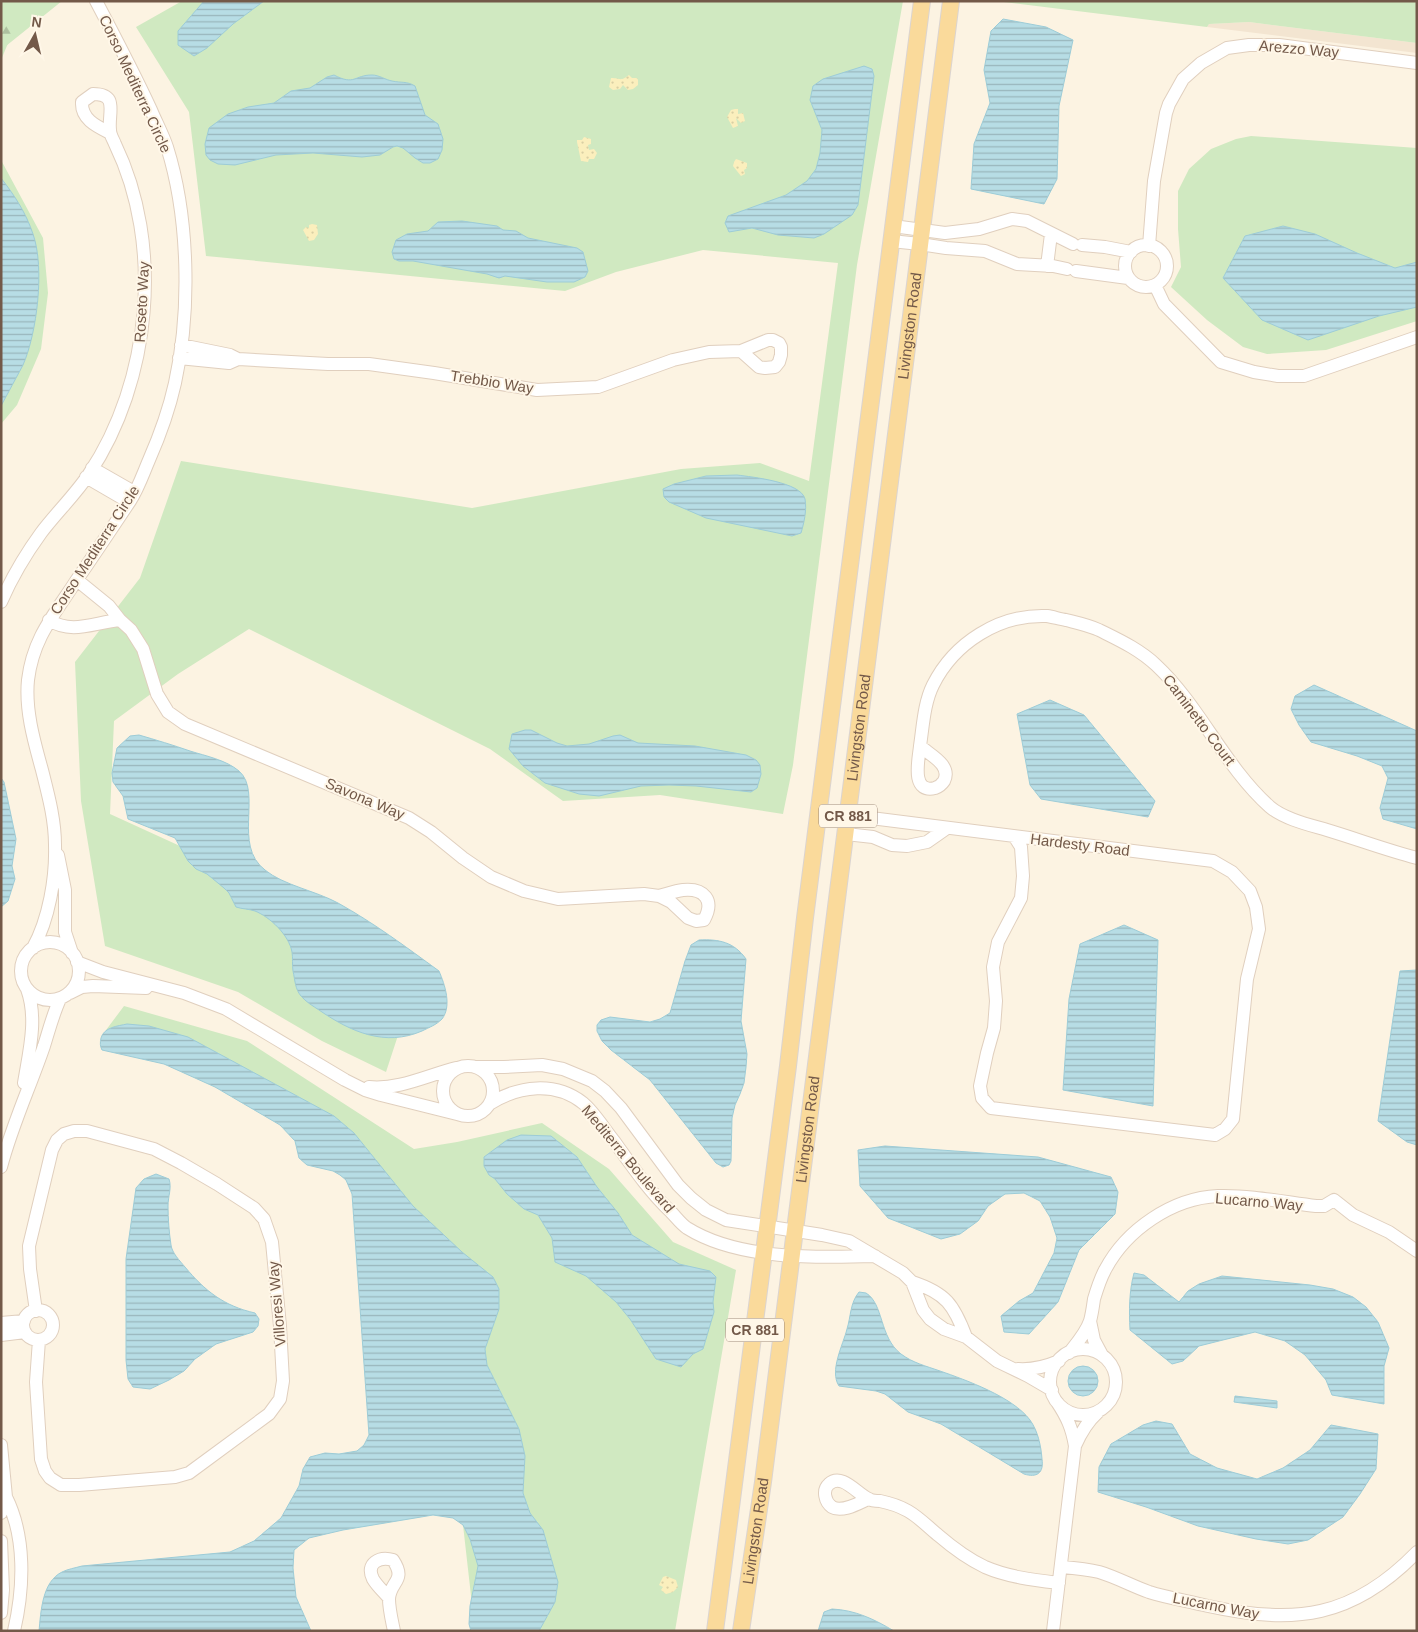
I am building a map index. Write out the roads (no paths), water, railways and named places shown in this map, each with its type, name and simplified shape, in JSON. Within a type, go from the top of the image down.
[{"type":"main road","name":"Livingston Road","points":[[715,1631],[765,1253],[804,918],[922,1]]},
{"type":"main road","name":"Livingston Road","points":[[741,1631],[758,1526],[951,1]]},
{"type":"street","name":"Corso Mediterra Circle","points":[[20,1109],[32,1022],[32,1002],[22,980],[22,963],[40,934],[48,910],[55,845],[52,815],[32,736],[28,706],[28,682],[33,653],[49,620],[132,497],[161,432],[174,389],[180,352],[184,299],[185,250],[182,219],[176,182],[166,145],[142,92],[96,1]]},
{"type":"street","name":"Arezzo Way","points":[[1149,246],[1154,181],[1166,113],[1183,79],[1201,63],[1227,48],[1249,45],[1279,45],[1417,63]]},
{"type":"street","name":"Roseto Way","points":[[1,602],[22,561],[41,533],[89,472],[105,444],[125,400],[139,351],[146,267],[140,226],[123,160],[110,133]]},
{"type":"street","points":[[892,234],[921,237],[966,231],[1012,219],[1027,221],[1051,234],[1077,244],[1131,252]]},
{"type":"street","points":[[1047,266],[1051,234]]},
{"type":"street","points":[[921,237],[946,248],[985,251],[1017,264],[1047,266],[1128,278],[1138,286],[1150,287],[1161,281],[1165,276],[1166,263],[1160,252],[1149,246],[1136,248],[1131,252],[1125,265],[1128,278]]},
{"type":"street","points":[[1155,285],[1164,304],[1221,362],[1254,372],[1278,376],[1304,376],[1417,337]]},
{"type":"street","name":"Trebbio Way","points":[[180,352],[229,363],[238,359],[328,364],[369,364],[538,390],[598,387],[673,360],[709,352],[741,351]]},
{"type":"street","points":[[89,472],[132,497]]},
{"type":"street","name":"Savona Way","points":[[77,580],[109,606],[131,630],[143,649],[157,694],[168,712],[185,724],[409,818],[431,832],[462,858],[491,876],[524,891],[558,899],[644,894],[659,896]]},
{"type":"street","name":"Caminetto Court","points":[[920,746],[925,711],[933,686],[942,670],[960,648],[983,631],[1014,619],[1047,616],[1088,625],[1133,647],[1155,664],[1179,688],[1245,781],[1271,808],[1295,820],[1417,858]]},
{"type":"street","points":[[49,620],[56,625],[72,628],[120,620]]},
{"type":"street","name":"Hardesty Road","points":[[849,816],[1014,836],[1213,861],[1232,872],[1250,891],[1256,907],[1259,929],[1247,978],[1233,1119],[1225,1129],[1215,1135],[991,1108],[982,1098],[980,1086],[986,1053],[994,1028],[996,1001],[993,967],[998,942],[1021,898],[1023,876],[1021,847],[1014,836]]},
{"type":"street","points":[[846,834],[873,837],[892,845],[907,846],[927,842],[948,828]]},
{"type":"street","name":"Corso Mediterra Circle","points":[[1,1167],[20,1109],[44,1046],[53,1015],[64,996],[74,988],[78,979],[79,970],[65,932],[65,890],[61,863],[55,845]]},
{"type":"street","points":[[33,948],[49,942],[66,947],[75,957],[103,972],[184,993],[226,1009],[354,1085],[381,1095],[464,1116],[472,1116],[486,1110],[491,1103],[494,1089],[488,1075],[476,1067],[461,1067],[391,1086],[354,1085]]},
{"type":"street","points":[[27,989],[42,999],[51,1000],[82,987],[166,988]]},
{"type":"street","name":"Mediterra Boulevard","points":[[476,1067],[542,1065],[563,1069],[592,1081],[605,1091],[621,1108],[678,1186],[706,1210],[726,1220],[849,1241],[903,1273],[912,1282],[938,1293],[951,1305],[966,1337]]},
{"type":"street","points":[[457,1114],[445,1102],[443,1093],[447,1077],[461,1067]]},
{"type":"street","name":"Mediterra Boulevard","points":[[491,1103],[513,1092],[530,1089],[546,1089],[570,1095],[584,1104],[659,1200],[686,1227],[717,1243],[765,1253],[791,1256],[832,1258],[875,1256]]},
{"type":"street","name":"Villoresi Way","points":[[36,1311],[29,1246],[52,1150],[57,1140],[64,1134],[74,1131],[87,1131],[154,1149],[181,1162],[225,1189],[254,1208],[264,1219],[272,1242],[280,1326],[283,1381],[280,1399],[269,1414],[189,1473],[175,1477],[79,1486],[61,1485],[50,1478],[45,1472],[41,1460],[36,1397],[39,1340]]},
{"type":"street","name":"Lucarno Way","points":[[1069,1353],[1084,1334],[1090,1321],[1098,1286],[1114,1255],[1124,1243],[1136,1231],[1168,1209],[1202,1198],[1217,1196],[1316,1206],[1324,1206],[1334,1200],[1353,1215],[1389,1232],[1417,1251]]},
{"type":"street","points":[[912,1282],[922,1310],[930,1319],[944,1329],[966,1337],[997,1361],[1015,1369],[1054,1396],[1066,1410],[1076,1414],[1087,1415],[1098,1412]]},
{"type":"street","points":[[36,1311],[43,1311],[53,1322],[52,1332],[49,1336],[39,1340],[31,1338],[25,1326],[29,1314],[36,1311]]},
{"type":"street","name":"Lucarno Way","points":[[1090,1321],[1094,1340],[1102,1356]]},
{"type":"street","points":[[1,1323],[25,1326]]},
{"type":"street","points":[[1,1335],[25,1326]]},
{"type":"street","points":[[1015,1369],[1031,1370],[1048,1366],[1059,1361],[1069,1353],[1078,1350],[1088,1350],[1102,1356],[1113,1368],[1116,1385],[1110,1401],[1088,1421],[1075,1446]]},
{"type":"street","points":[[1054,1631],[1075,1446],[1068,1418],[1054,1396],[1052,1375],[1059,1361]]},
{"type":"street","points":[[1,1446],[6,1498],[14,1513],[20,1553],[20,1600],[14,1631]]},
{"type":"street","points":[[1,1513],[6,1498]]},
{"type":"street","points":[[868,1499],[890,1503],[908,1511],[962,1554],[986,1567],[1015,1576],[1059,1584]]},
{"type":"street","points":[[1,1541],[3,1581],[1,1613]]},
{"type":"street","name":"Lucarno Way","points":[[1061,1567],[1097,1571],[1149,1592],[1190,1602],[1242,1613],[1283,1616],[1314,1613],[1333,1608],[1354,1599],[1392,1576],[1417,1552]]},
{"type":"street","points":[[389,1598],[394,1631]]},
{"type":"water","points":[[204,1],[264,1],[233,24],[207,48],[194,56],[178,45],[178,31]]},
{"type":"water","points":[[1003,19],[1046,27],[1073,40],[1059,106],[1057,179],[1044,204],[971,189],[974,144],[990,103],[984,70],[991,31]]},
{"type":"water","points":[[864,66],[872,69],[874,76],[858,205],[852,215],[824,234],[814,238],[778,235],[752,228],[729,232],[725,223],[728,216],[786,195],[807,181],[816,169],[820,153],[822,130],[810,100],[813,86],[823,79]]},
{"type":"water","points":[[334,75],[351,80],[366,75],[375,75],[415,86],[425,115],[438,124],[443,139],[442,150],[438,159],[430,163],[423,163],[403,148],[397,146],[380,155],[362,157],[313,153],[276,155],[235,165],[218,164],[210,160],[206,155],[205,144],[209,128],[228,114],[248,107],[274,103],[291,91],[310,88],[327,77]]},
{"type":"water","points":[[1,178],[20,205],[33,234],[37,248],[39,282],[38,300],[28,352],[1,406]]},
{"type":"water","points":[[462,221],[497,226],[503,230],[516,231],[528,238],[577,248],[583,252],[588,271],[585,277],[574,282],[547,282],[505,276],[499,278],[487,274],[394,259],[392,252],[396,240],[407,234],[428,231],[438,222]]},
{"type":"water","points":[[1283,226],[1315,234],[1395,268],[1417,262],[1417,307],[1379,316],[1308,340],[1262,320],[1223,278],[1245,236]]},
{"type":"water","points":[[737,475],[786,484],[802,493],[806,508],[801,533],[792,536],[706,518],[669,502],[664,497],[663,489],[674,484],[706,476]]},
{"type":"water","points":[[1314,685],[1417,731],[1417,829],[1383,819],[1380,808],[1388,778],[1382,766],[1311,742],[1291,709],[1295,696]]},
{"type":"water","points":[[1050,700],[1084,715],[1155,801],[1148,817],[1041,799],[1030,785],[1017,714]]},
{"type":"water","points":[[531,730],[567,746],[589,744],[620,735],[638,743],[695,746],[746,755],[756,760],[760,765],[761,774],[757,788],[751,792],[669,785],[641,786],[599,796],[579,794],[545,783],[523,766],[509,749],[512,734]]},
{"type":"water","points":[[139,735],[216,759],[239,771],[246,780],[249,792],[250,847],[255,859],[265,870],[281,880],[338,903],[390,936],[439,971],[447,1002],[447,1008],[442,1019],[422,1031],[408,1036],[382,1037],[356,1031],[343,1025],[305,1000],[299,993],[296,984],[290,946],[278,927],[253,910],[236,907],[229,893],[224,888],[207,874],[196,869],[188,861],[175,838],[128,819],[123,796],[113,782],[112,773],[117,748],[130,736]]},
{"type":"water","points":[[1,778],[4,782],[16,839],[12,866],[15,879],[8,901],[1,907]]},
{"type":"water","points":[[1124,925],[1158,940],[1153,1106],[1063,1090],[1069,999],[1080,944]]},
{"type":"water","points":[[699,940],[713,940],[731,945],[746,959],[741,1021],[747,1054],[746,1067],[744,1083],[732,1118],[731,1161],[729,1165],[723,1167],[716,1163],[650,1080],[611,1050],[602,1041],[597,1031],[597,1025],[601,1020],[610,1017],[650,1022],[670,1013],[691,945]]},
{"type":"water","points":[[1417,970],[1417,1145],[1407,1142],[1378,1121],[1400,971]]},
{"type":"water","points":[[127,1024],[149,1026],[188,1037],[334,1116],[354,1133],[413,1206],[462,1252],[493,1277],[499,1289],[499,1309],[485,1349],[487,1365],[519,1429],[525,1456],[523,1493],[530,1513],[543,1530],[558,1582],[555,1602],[539,1631],[471,1631],[469,1624],[470,1606],[478,1566],[470,1539],[463,1525],[453,1518],[433,1515],[343,1530],[309,1538],[294,1550],[293,1568],[296,1597],[311,1631],[39,1631],[46,1590],[55,1577],[62,1572],[82,1566],[230,1552],[254,1541],[281,1518],[299,1486],[303,1469],[310,1457],[325,1453],[339,1454],[357,1451],[364,1445],[369,1435],[352,1194],[346,1180],[333,1171],[307,1165],[299,1158],[295,1141],[280,1125],[215,1087],[164,1064],[102,1050],[101,1040],[105,1031]]},
{"type":"water","points":[[521,1135],[551,1136],[577,1157],[632,1235],[679,1264],[710,1271],[716,1277],[713,1302],[714,1312],[703,1349],[693,1354],[681,1367],[656,1359],[630,1319],[616,1302],[586,1276],[555,1262],[552,1238],[538,1215],[524,1209],[489,1175],[484,1166],[484,1157],[507,1140]]},
{"type":"water","points":[[885,1146],[1038,1157],[1111,1177],[1118,1192],[1115,1214],[1079,1250],[1058,1302],[1029,1334],[1004,1332],[1001,1316],[1019,1301],[1033,1293],[1054,1253],[1057,1238],[1050,1217],[1040,1201],[1024,1193],[1005,1194],[988,1206],[978,1221],[960,1234],[941,1239],[888,1218],[860,1186],[858,1150]]},
{"type":"water","points":[[156,1174],[169,1179],[170,1182],[169,1230],[172,1248],[176,1257],[192,1276],[216,1296],[234,1306],[255,1313],[259,1319],[258,1326],[253,1332],[216,1344],[195,1359],[184,1371],[150,1389],[133,1387],[128,1379],[126,1360],[126,1259],[136,1188],[144,1179]]},
{"type":"water","points":[[1134,1273],[1144,1275],[1179,1302],[1188,1291],[1199,1284],[1222,1276],[1310,1285],[1333,1289],[1353,1297],[1366,1307],[1378,1322],[1389,1348],[1384,1366],[1384,1404],[1332,1395],[1326,1380],[1305,1355],[1285,1341],[1255,1332],[1199,1346],[1183,1361],[1172,1364],[1130,1330],[1130,1301]]},
{"type":"water","points":[[859,1292],[866,1293],[872,1298],[889,1339],[901,1354],[915,1362],[988,1390],[1022,1412],[1033,1424],[1039,1439],[1041,1471],[1036,1475],[1024,1474],[941,1424],[908,1412],[885,1394],[839,1386],[836,1380],[836,1366],[852,1305]]},
{"type":"water","points":[[1083,1366],[1094,1370],[1098,1381],[1094,1392],[1083,1396],[1072,1392],[1068,1381],[1072,1370]]},
{"type":"water","points":[[1235,1396],[1277,1401],[1277,1408],[1234,1402]]},
{"type":"water","points":[[1156,1421],[1172,1424],[1190,1454],[1217,1468],[1257,1479],[1283,1468],[1310,1450],[1331,1425],[1378,1434],[1376,1469],[1343,1517],[1308,1540],[1288,1544],[1256,1539],[1198,1526],[1098,1492],[1099,1467],[1111,1444],[1143,1425]]},
{"type":"water","points":[[832,1609],[849,1611],[864,1616],[894,1631],[818,1631],[824,1612]]}]
